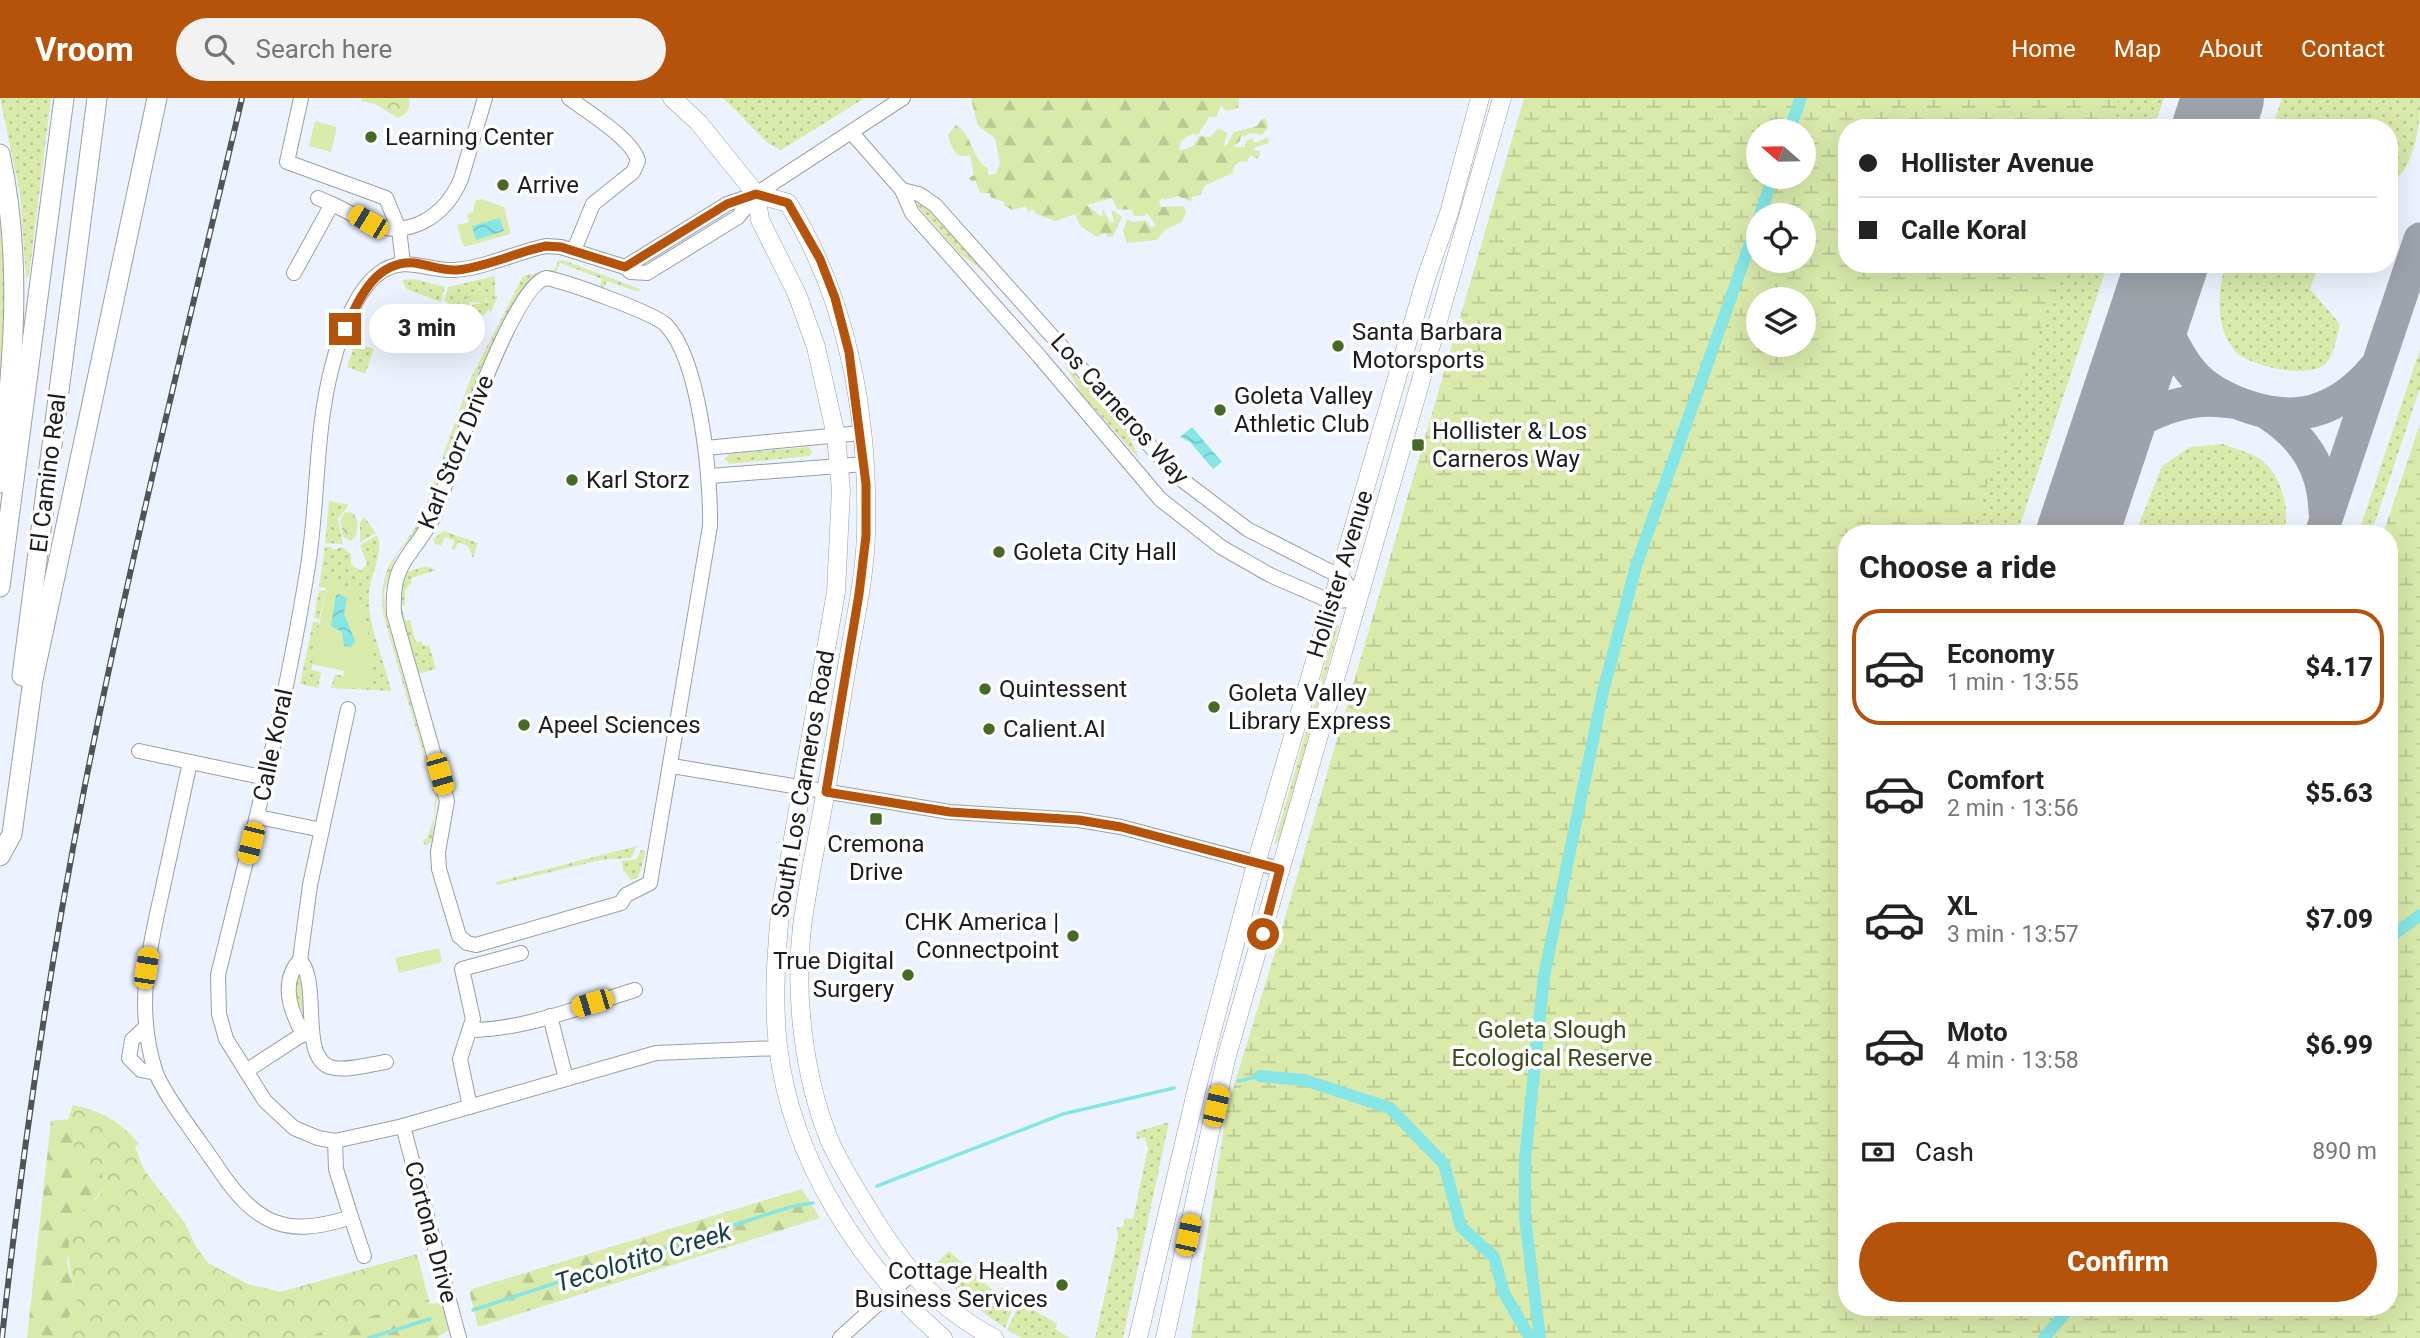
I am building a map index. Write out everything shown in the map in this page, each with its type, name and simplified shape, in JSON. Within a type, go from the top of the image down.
[{"type":"highway","name":"El Camino Real","points":[[0,587],[64,98]]},
{"type":"highway","name":"El Camino Real","points":[[0,847],[96,98]]},
{"type":"highway","points":[[0,856],[12,834],[33,680],[157,98]]},
{"type":"highway","points":[[0,154],[15,257],[13,333],[0,483]]},
{"type":"main road","name":"South Los Carneros Road","points":[[672,98],[698,122],[756,194],[760,220],[797,294],[816,347],[839,466],[840,533],[835,592],[779,925],[775,995],[778,1048],[798,1128],[824,1188],[844,1221],[893,1289],[943,1338]]},
{"type":"main road","name":"Hollister Avenue","points":[[1138,1338],[1200,1074],[1256,864],[1480,98]]},
{"type":"main road","name":"Hollister Avenue","points":[[1165,1338],[1226,1059],[1502,98]]},
{"type":"main road","name":"South Los Carneros Road","points":[[756,194],[788,203],[820,259],[835,298],[849,352],[865,464],[866,536],[859,594],[802,930],[800,1006],[806,1049],[829,1138],[870,1213],[911,1274],[965,1322],[994,1338]]},
{"type":"street","points":[[300,98],[286,162],[377,192],[390,205],[399,229],[403,263],[456,270],[546,246],[574,250],[625,267],[631,272],[647,273],[660,268],[738,217],[756,194],[903,98]]},
{"type":"street","points":[[318,198],[368,222],[399,229],[413,227],[438,213],[456,192],[485,98]]},
{"type":"street","points":[[569,98],[617,134],[636,154],[638,160],[633,172],[593,204],[574,250]]},
{"type":"street","name":"Los Carneros Way","points":[[852,132],[902,190],[912,213],[1039,356],[1137,475],[1195,529],[1261,570],[1332,602]]},
{"type":"street","name":"Los Carneros Way","points":[[902,190],[919,194],[934,205],[1177,476],[1247,529],[1341,578],[1359,598]]},
{"type":"street","points":[[294,273],[332,204]]},
{"type":"street","name":"Calle Koral","points":[[403,263],[381,272],[369,284],[352,314],[334,359],[318,437],[308,567],[258,817],[218,975],[219,1014],[226,1039],[265,1101],[294,1128],[318,1138],[335,1141],[403,1126],[656,1053],[778,1048]]},
{"type":"street","name":"Karl Storz Drive","points":[[554,279],[664,323],[683,358],[702,423],[710,476],[710,526],[650,883],[645,888],[626,895],[621,903],[476,945],[467,943],[459,936],[439,869],[438,852],[447,801],[394,614],[392,589],[402,560],[426,531],[434,516],[495,355],[538,280],[554,279]]},
{"type":"street","points":[[1039,356],[1057,340]]},
{"type":"street","points":[[706,448],[860,433]]},
{"type":"street","points":[[710,476],[865,464]]},
{"type":"street","points":[[1332,602],[1359,598]]},
{"type":"street","points":[[348,709],[303,925],[300,960],[292,968],[288,994],[293,1014],[320,1058],[331,1067],[386,1062]]},
{"type":"street","points":[[139,751],[266,778]]},
{"type":"street","points":[[190,762],[143,984],[145,1028],[156,1073],[234,1192],[260,1216],[289,1227],[304,1228],[351,1217]]},
{"type":"street","points":[[671,765],[950,812],[1079,820],[1121,827],[1280,869]]},
{"type":"street","points":[[258,817],[322,830]]},
{"type":"street","points":[[470,1107],[460,1059],[470,1030],[472,1008],[461,969],[521,953]]},
{"type":"street","points":[[246,1071],[307,1035],[314,1026],[307,968],[300,960]]},
{"type":"street","points":[[470,1030],[489,1030],[550,1016],[635,990]]},
{"type":"street","points":[[550,1016],[566,1079]]},
{"type":"street","points":[[145,1028],[132,1040],[130,1059],[141,1070],[156,1073]]},
{"type":"street","name":"Cortona Drive","points":[[403,1126],[459,1338]]},
{"type":"street","points":[[335,1141],[336,1170],[364,1256]]},
{"type":"street","points":[[840,1338],[911,1274]]},
{"type":"green space","points":[[0,98],[51,98],[29,276],[26,278],[20,193]]},
{"type":"green space","points":[[362,98],[409,98],[409,108],[398,118],[375,104],[361,101]]},
{"type":"green space","points":[[723,98],[865,98],[781,150],[769,144]]},
{"type":"green space","points":[[971,98],[1239,98],[1238,108],[1227,111],[1221,106],[1216,117],[1209,117],[1198,135],[1192,134],[1181,141],[1179,151],[1193,146],[1199,136],[1210,137],[1218,128],[1227,133],[1226,146],[1234,132],[1257,126],[1266,118],[1268,127],[1262,135],[1241,135],[1240,141],[1232,147],[1245,147],[1246,141],[1252,138],[1255,143],[1268,137],[1269,143],[1255,147],[1254,150],[1261,151],[1257,159],[1250,155],[1247,162],[1239,162],[1234,166],[1233,173],[1204,186],[1201,195],[1192,197],[1191,202],[1178,196],[1164,200],[1162,198],[1159,201],[1161,207],[1183,206],[1186,212],[1182,222],[1165,230],[1157,240],[1127,243],[1123,231],[1127,219],[1132,222],[1145,220],[1151,227],[1156,226],[1147,213],[1145,216],[1134,216],[1132,210],[1117,209],[1112,198],[1087,205],[1102,217],[1103,209],[1111,223],[1114,222],[1111,209],[1122,217],[1113,236],[1108,237],[1105,233],[1097,237],[1080,226],[1075,214],[1056,221],[1036,214],[1033,209],[1028,212],[1026,206],[1013,210],[1004,206],[1005,202],[991,198],[990,193],[980,193],[975,180],[972,182],[969,178],[974,175],[970,155],[957,154],[948,135],[956,125],[962,129],[979,160],[988,168],[988,175],[996,174],[1000,163],[995,138],[978,126]]},
{"type":"green space","name":"Goleta Slough Ecological Reserve","points":[[1524,98],[2119,98],[2112,119],[1838,119],[1838,273],[2059,273],[1973,525],[1838,525],[1838,1316],[2398,1316],[2398,525],[2386,525],[2420,424],[2420,1338],[1191,1338],[1227,1108]]},
{"type":"green space","points":[[2116,98],[2164,98],[2157,119],[2109,119]]},
{"type":"green space","points":[[2282,98],[2420,98],[2414,146],[2398,178],[2398,119],[2275,119]]},
{"type":"green space","points":[[315,121],[337,127],[331,152],[309,146]]},
{"type":"green space","points":[[0,196],[6,250],[7,304],[0,412]]},
{"type":"green space","points":[[481,199],[504,207],[511,234],[464,247],[457,225],[469,222],[467,214],[473,212],[475,201]]},
{"type":"green space","points":[[918,201],[934,210],[986,269],[983,271],[959,253],[918,206]]},
{"type":"green space","points":[[563,260],[640,289],[638,292],[607,281],[604,288],[600,286],[602,279],[560,263],[556,273],[538,274],[526,283],[480,369],[429,509],[415,533],[396,556],[384,591],[386,616],[437,796],[432,841],[425,846],[423,840],[427,838],[434,818],[435,796],[383,614],[384,581],[393,560],[422,515],[470,380],[523,276],[555,269],[558,261]]},
{"type":"green space","points":[[2055,273],[2105,273],[2020,525],[1969,525]]},
{"type":"green space","points":[[2224,273],[2316,273],[2310,289],[2340,324],[2328,361],[2321,367],[2297,371],[2268,367],[2244,358],[2236,352],[2224,333],[2220,310]]},
{"type":"green space","points":[[495,276],[495,295],[498,296],[491,312],[488,310],[483,316],[471,313],[472,305],[487,302],[486,291],[466,299],[470,304],[469,313],[444,301],[448,287]]},
{"type":"green space","points":[[415,279],[445,287],[441,302],[406,289],[402,280]]},
{"type":"green space","points":[[482,290],[487,293],[485,303],[466,302],[468,297]]},
{"type":"green space","points":[[355,343],[374,349],[365,374],[347,367]]},
{"type":"green space","points":[[2420,349],[2420,388],[2374,525],[2361,525]]},
{"type":"green space","points":[[1064,363],[1128,434],[1140,460],[1080,392]]},
{"type":"green space","points":[[2223,444],[2260,459],[2274,474],[2283,493],[2285,525],[2139,525],[2162,466],[2190,447]]},
{"type":"green space","points":[[809,447],[812,452],[809,456],[729,464],[725,459],[729,454]]},
{"type":"green space","points":[[329,501],[349,505],[338,519],[343,544],[325,543]]},
{"type":"green space","points":[[345,512],[353,513],[358,523],[351,541],[343,537],[340,520]]},
{"type":"green space","points":[[364,517],[376,533],[360,542],[360,523]]},
{"type":"green space","points":[[444,531],[478,543],[473,558],[468,546],[458,542],[455,550],[452,549],[454,541],[445,537],[441,546],[435,544],[433,539]]},
{"type":"green space","points":[[377,535],[379,549],[370,588],[369,608],[391,691],[331,688],[335,674],[343,676],[343,682],[367,687],[338,587],[329,578],[326,588],[319,587],[325,546],[332,547],[332,550],[342,547],[351,554],[351,564],[361,571],[367,564],[360,545]]},
{"type":"green space","points":[[426,566],[436,570],[410,579],[412,582],[405,591],[405,605],[401,606],[406,621],[410,620],[416,642],[422,641],[423,646],[429,645],[436,669],[418,674],[398,604],[404,573]]},
{"type":"green space","points":[[333,577],[338,587],[357,591],[374,656],[368,688],[342,683],[344,671],[312,664],[327,581]]},
{"type":"green space","points":[[319,590],[325,591],[319,620],[314,617]]},
{"type":"green space","points":[[313,622],[319,622],[318,645],[311,670],[321,672],[318,688],[300,684]]},
{"type":"green space","points":[[1336,625],[1339,626],[1281,838],[1274,845]]},
{"type":"green space","points":[[637,846],[631,858],[601,860],[497,885],[496,882]]},
{"type":"green space","points":[[641,850],[646,851],[638,878],[631,880],[623,870],[622,861],[637,859]]},
{"type":"green space","points":[[439,948],[442,962],[399,973],[395,958]]},
{"type":"green space","points":[[297,977],[300,977],[306,1021],[296,999]]},
{"type":"green space","points":[[73,1105],[110,1118],[139,1144],[135,1147],[144,1170],[185,1223],[195,1245],[208,1263],[248,1284],[280,1292],[417,1254],[430,1304],[422,1300],[303,1338],[58,1338],[77,1301],[69,1255],[71,1233],[82,1212],[105,1188],[102,1173],[83,1165],[73,1154],[75,1133],[68,1119]]},
{"type":"green space","points":[[68,1119],[75,1133],[73,1154],[83,1165],[102,1173],[105,1188],[83,1211],[67,1262],[77,1301],[58,1338],[27,1338],[51,1121]]},
{"type":"green space","points":[[1169,1122],[1123,1338],[1095,1338],[1118,1237],[1117,1227],[1123,1227],[1125,1218],[1133,1219],[1148,1148],[1145,1138],[1137,1139],[1136,1132]]},
{"type":"green space","points":[[802,1189],[820,1218],[478,1327],[470,1294],[472,1289]]},
{"type":"green space","points":[[949,1251],[997,1294],[1004,1286],[1001,1294],[1004,1300],[1016,1299],[1005,1328],[969,1302],[932,1267]]},
{"type":"green space","points":[[422,1300],[430,1304],[446,1302],[451,1328],[437,1338],[303,1338]]},
{"type":"green space","points":[[1020,1303],[1057,1323],[1056,1330],[1070,1338],[1022,1338],[1007,1330]]},
{"type":"water","points":[[500,218],[504,231],[476,240],[472,226]]},
{"type":"water","points":[[1192,427],[1222,462],[1213,469],[1190,442],[1180,437]]},
{"type":"water","points":[[336,595],[347,598],[344,614],[355,641],[351,647],[344,646],[342,632],[331,626]]},
{"type":"waterway","points":[[1793,119],[1801,98]]},
{"type":"waterway","points":[[1764,203],[1769,189]]},
{"type":"waterway","points":[[1540,1338],[1525,1218],[1525,1160],[1544,976],[1603,692],[1636,566],[1746,255]]},
{"type":"waterway","points":[[2398,931],[2420,915]]},
{"type":"waterway","points":[[1238,1081],[1260,1076]]},
{"type":"waterway","points":[[1260,1076],[1304,1080],[1390,1108],[1444,1164],[1461,1227],[1494,1257],[1504,1293],[1530,1338]]},
{"type":"waterway","points":[[877,1186],[1063,1114],[1174,1088]]},
{"type":"waterway","name":"Tecolotito Creek","points":[[473,1310],[790,1207],[813,1203]]},
{"type":"waterway","points":[[2044,1338],[2062,1316]]},
{"type":"waterway","name":"Tecolotito Creek","points":[[369,1338],[430,1319]]},
{"type":"taxiway","points":[[2324,525],[2420,239]]},
{"type":"taxiway","points":[[2153,304],[2177,350],[2194,375],[2219,394],[2249,407],[2285,414],[2318,409],[2347,394],[2374,369]]},
{"type":"taxiway","points":[[2110,434],[2154,413],[2183,403],[2214,400],[2231,402]]},
{"type":"taxiway","points":[[2267,413],[2292,432],[2310,455],[2321,481],[2325,512]]},
{"type":"runway","points":[[2216,119],[2223,98]]},
{"type":"runway","points":[[2080,525],[2164,273]]},
{"type":"railway","points":[[2,1338],[38,1061],[85,785],[141,527],[242,98]]},
{"type":"place","name":"Learning Center","points":[[371,137]]},
{"type":"place","name":"Arrive","points":[[503,185]]},
{"type":"place","name":"Santa Barbara Motorsports","points":[[1338,346]]},
{"type":"place","name":"Goleta Valley Athletic Club","points":[[1220,410]]},
{"type":"place","name":"Hollister & Los Carneros Way","points":[[1418,445]]},
{"type":"place","name":"Karl Storz","points":[[572,480]]},
{"type":"place","name":"Goleta City Hall","points":[[999,552]]},
{"type":"place","name":"Quintessent","points":[[985,689]]},
{"type":"place","name":"Goleta Valley Library Express","points":[[1214,707]]},
{"type":"place","name":"Apeel Sciences","points":[[524,725]]},
{"type":"place","name":"Calient.AI","points":[[989,729]]},
{"type":"place","name":"Cremona Drive","points":[[876,819]]},
{"type":"place","name":"CHK America | Connectpoint","points":[[1073,936]]},
{"type":"place","name":"True Digital Surgery","points":[[908,975]]},
{"type":"place","name":"Cottage Health Business Services","points":[[1062,1285]]},
{"type":"route","points":[[345,329],[375,277],[403,263],[456,270],[546,246],[561,247],[625,267],[631,261],[652,253],[727,204],[756,194],[788,203],[820,259],[835,298],[849,352],[865,464],[866,536],[826,792],[950,812],[1079,820],[1121,827],[1280,869],[1263,934]]}]
